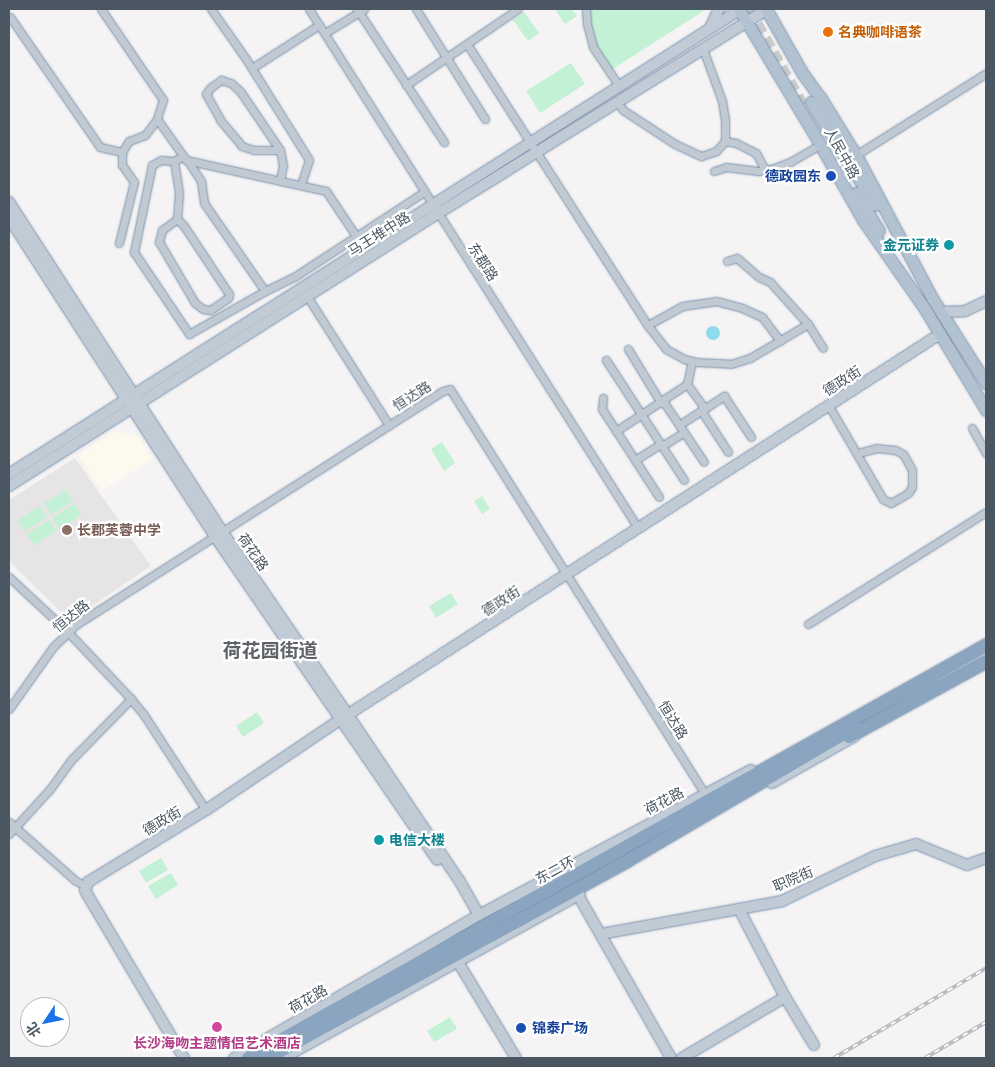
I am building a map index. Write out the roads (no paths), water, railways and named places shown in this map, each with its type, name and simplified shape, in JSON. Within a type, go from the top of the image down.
[{"type":"highway","points":[[818,739],[861,711],[986,640]]},
{"type":"highway","points":[[878,710],[986,646]]},
{"type":"highway","points":[[878,710],[986,653]]},
{"type":"highway","points":[[815,752],[868,728],[986,662]]},
{"type":"highway","name":"东二环","points":[[273,1055],[450,944],[620,852],[818,739],[878,710]]},
{"type":"highway","name":"东二环","points":[[248,1058],[273,1055],[630,860],[815,752],[878,710]]},
{"type":"main road","points":[[710,28],[719,9]]},
{"type":"main road","name":"马王堆中路","points":[[9,474],[307,296],[531,142],[740,9]]},
{"type":"main road","name":"人民中路","points":[[740,9],[863,220],[925,309]]},
{"type":"main road","name":"马王堆中路","points":[[9,486],[132,402],[434,209],[537,152],[766,9]]},
{"type":"main road","name":"人民中路","points":[[766,9],[788,49],[856,156],[932,298]]},
{"type":"main road","points":[[767,56],[767,49],[774,44],[784,45],[788,49]]},
{"type":"main road","name":"人民中路","points":[[986,383],[808,105],[925,309],[986,410]]},
{"type":"main road","name":"荷花路","points":[[9,202],[132,402]]},
{"type":"main road","name":"荷花路","points":[[9,218],[217,533],[345,717],[476,916]]},
{"type":"main road","points":[[942,312],[964,311],[986,301]]},
{"type":"main road","name":"德政街","points":[[86,890],[345,717],[940,334]]},
{"type":"main road","name":"荷花路","points":[[234,1058],[476,916],[861,711]]},
{"type":"main road","points":[[234,1058],[273,1055],[458,962],[868,728]]},
{"type":"main road","name":"职院街","points":[[600,934],[782,901],[875,856],[916,844],[967,865],[986,858]]},
{"type":"main road","points":[[86,890],[184,1058]]},
{"type":"main road","points":[[578,895],[671,1058]]},
{"type":"main road","points":[[497,905],[511,911]]},
{"type":"main road","points":[[739,909],[785,997],[814,1045]]},
{"type":"main road","points":[[450,944],[457,928]]},
{"type":"main road","points":[[458,962],[516,1058]]},
{"type":"main road","points":[[682,1058],[785,997]]},
{"type":"street","points":[[101,9],[163,100],[157,119],[145,135],[129,142],[122,152],[122,165],[134,182],[119,243]]},
{"type":"street","points":[[211,9],[252,68],[309,160],[301,185]]},
{"type":"street","name":"东郡路","points":[[309,9],[434,209],[638,528]]},
{"type":"street","points":[[416,9],[485,119]]},
{"type":"street","points":[[406,85],[518,9]]},
{"type":"street","points":[[586,9],[587,24],[593,47],[619,86]]},
{"type":"street","points":[[325,33],[360,10],[444,142]]},
{"type":"street","points":[[10,17],[100,147],[122,152]]},
{"type":"street","points":[[252,68],[319,25]]},
{"type":"street","points":[[467,44],[648,325],[666,349],[692,361],[708,364],[731,364],[750,358],[808,324]]},
{"type":"street","points":[[703,49],[722,101],[726,142]]},
{"type":"street","points":[[856,156],[986,73]]},
{"type":"street","points":[[280,150],[254,150],[242,146],[221,121],[206,94],[210,88],[221,80],[231,83],[240,91],[280,150],[283,166],[280,181]]},
{"type":"street","points":[[617,102],[623,110],[675,144],[701,156],[716,151],[726,142],[736,143],[756,153],[765,170]]},
{"type":"street","points":[[157,119],[201,181],[204,203],[265,290]]},
{"type":"street","points":[[714,171],[726,166],[743,170],[765,170],[790,162],[820,145]]},
{"type":"street","points":[[356,236],[326,191],[185,158],[161,160],[152,165],[134,252],[186,332],[194,333],[265,290],[294,277],[424,192]]},
{"type":"street","points":[[174,160],[179,192],[177,219],[184,226],[228,292],[228,298],[210,310],[203,309],[195,303],[159,242],[162,230],[177,219]]},
{"type":"street","points":[[727,260],[737,258],[759,278],[770,282],[808,324],[824,348]]},
{"type":"street","points":[[307,296],[389,425]]},
{"type":"street","points":[[648,325],[682,306],[716,301],[742,308],[762,317],[780,341]]},
{"type":"street","points":[[628,349],[704,462]]},
{"type":"street","points":[[606,360],[684,480]]},
{"type":"street","points":[[616,431],[687,384],[692,361]]},
{"type":"street","points":[[687,384],[728,452]]},
{"type":"street","name":"恒达路","points":[[9,709],[67,631],[217,533],[443,391],[450,389],[705,794]]},
{"type":"street","points":[[679,425],[724,396],[751,437]]},
{"type":"street","points":[[603,398],[602,409],[659,497]]},
{"type":"street","points":[[829,406],[887,503],[891,503],[908,493],[912,487],[912,470],[903,454],[895,450],[877,448],[867,449],[858,454]]},
{"type":"street","points":[[972,428],[986,453]]},
{"type":"street","points":[[635,460],[684,432]]},
{"type":"street","points":[[808,624],[986,512]]},
{"type":"street","points":[[9,577],[67,631],[144,714],[206,810]]},
{"type":"street","points":[[9,834],[12,824],[50,789],[70,760],[131,699]]},
{"type":"street","points":[[12,824],[86,890]]},
{"type":"water","points":[[710,326],[716,326],[720,333],[716,340],[710,340],[706,336],[706,330]]},
{"type":"tunnel","points":[[749,9],[805,108]]},
{"type":"railway","points":[[834,1058],[986,968]]},
{"type":"railway","points":[[925,1058],[986,1022]]},
{"type":"place","name":"名典咖啡语茶","points":[[828,32]]},
{"type":"place","name":"德政园东","points":[[831,176]]},
{"type":"place","name":"金元证券","points":[[949,245]]},
{"type":"place","name":"长郡芙蓉中学","points":[[67,530]]},
{"type":"place","name":"电信大楼","points":[[379,840]]},
{"type":"place","name":"长沙海吻主题情侣艺术酒店","points":[[217,1027]]},
{"type":"place","name":"锦泰广场","points":[[521,1028]]},
{"type":"district","name":"荷花园街道","points":[[270,651]]}]
